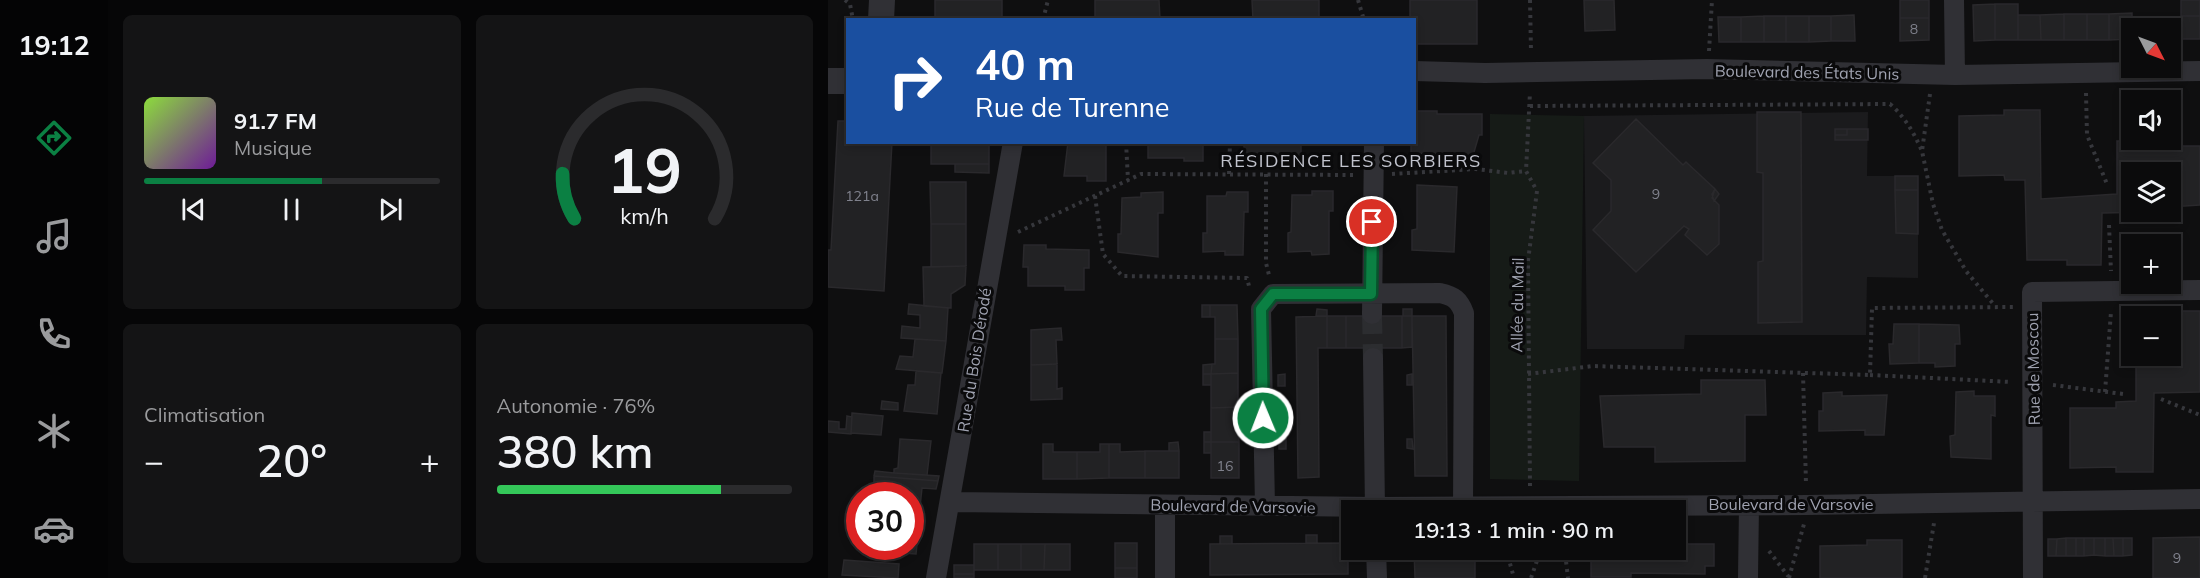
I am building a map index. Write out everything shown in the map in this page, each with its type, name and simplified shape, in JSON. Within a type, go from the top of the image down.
[{"type":"street","points":[[881,18],[882,0]]},
{"type":"street","points":[[1954,0],[1955,75]]},
{"type":"street","name":"Boulevard des États Unis","points":[[1416,71],[1707,69],[1933,75],[2200,71]]},
{"type":"street","points":[[828,81],[846,81]]},
{"type":"street","name":"Rue du Bois Dérodé","points":[[936,578],[951,502],[993,243],[1013,144]]},
{"type":"street","points":[[1372,314],[1374,144]]},
{"type":"street","name":"Rue de Moscou","points":[[2033,578],[2032,292],[2200,290]]},
{"type":"street","points":[[1265,506],[1267,302],[1371,294],[1440,293],[1452,296],[1460,302],[1464,313],[1463,500]]},
{"type":"street","points":[[1373,358],[1376,500]]},
{"type":"street","name":"Boulevard de Varsovie","points":[[1686,505],[1807,506],[2200,499]]},
{"type":"street","name":"Boulevard de Varsovie","points":[[951,502],[1341,508]]},
{"type":"street","points":[[1165,505],[1165,578]]},
{"type":"street","points":[[1748,578],[1749,505]]},
{"type":"street","points":[[1376,560],[1377,578]]},
{"type":"path","points":[[845,0],[850,4],[853,18]]},
{"type":"path","points":[[1044,18],[1048,0]]},
{"type":"path","points":[[1358,0],[1363,18]]},
{"type":"path","points":[[1530,0],[1531,71]]},
{"type":"path","points":[[1707,69],[1712,0]]},
{"type":"path","points":[[2085,74],[2087,135],[2106,184]]},
{"type":"path","points":[[1933,75],[1923,129],[1922,151],[1933,204],[1942,230],[1966,271],[1996,306]]},
{"type":"path","name":"Allée du Mail","points":[[1530,500],[1528,261],[1537,191],[1526,171],[1530,106],[1890,104],[1899,112],[1914,133],[1922,151]]},
{"type":"path","points":[[1126,144],[1128,180]]},
{"type":"path","points":[[1229,174],[1230,144]]},
{"type":"path","points":[[993,243],[1141,174],[1373,175],[1476,169],[1508,173],[1526,171]]},
{"type":"path","points":[[1266,174],[1267,302]]},
{"type":"path","points":[[1095,196],[1103,255],[1122,276],[1247,278],[1248,287],[1267,302]]},
{"type":"path","points":[[2105,392],[2112,291],[2109,225]]},
{"type":"path","points":[[1870,375],[1872,308],[2032,307]]},
{"type":"path","points":[[1528,374],[1593,366],[1870,375],[2033,383],[2123,394]]},
{"type":"path","points":[[1789,578],[1800,546],[1807,506],[1803,373]]},
{"type":"path","points":[[2161,399],[2200,415]]},
{"type":"path","points":[[1925,578],[1938,503]]},
{"type":"path","points":[[1509,560],[1514,578]]},
{"type":"path","points":[[1531,578],[1537,560]]},
{"type":"path","points":[[1565,560],[1568,578]]},
{"type":"shaded area","points":[[1868,112],[1867,176],[1918,176],[1918,278],[1867,277],[1866,335],[1685,335],[1684,349],[1587,349],[1584,116]]},
{"type":"shaded area","points":[[1490,114],[1584,116],[1579,481],[1490,479]]},
{"type":"building","points":[[935,0],[1002,0],[1002,18],[935,18]]},
{"type":"building","points":[[1095,0],[1159,0],[1160,18],[1095,18]]},
{"type":"building","points":[[1252,0],[1319,0],[1319,18],[1253,18]]},
{"type":"building","points":[[1410,0],[1477,0],[1477,44],[1416,44],[1416,18],[1410,18]]},
{"type":"building","points":[[1584,0],[1614,0],[1615,30],[1585,31]]},
{"type":"building","points":[[1900,0],[1929,0],[1929,18],[1900,18]]},
{"type":"building","points":[[2181,0],[2200,0],[2200,16],[2181,16]]},
{"type":"building","points":[[1995,4],[1995,40],[1974,41],[1973,5]]},
{"type":"building","points":[[1995,4],[2018,4],[2018,40],[1995,40]]},
{"type":"building","points":[[2132,13],[2132,18],[2121,18],[2121,39],[2109,40],[2109,14]]},
{"type":"building","points":[[2064,14],[2064,40],[2041,40],[2040,15]]},
{"type":"building","points":[[2064,14],[2087,14],[2087,40],[2064,40]]},
{"type":"building","points":[[2087,14],[2109,14],[2109,40],[2087,40]]},
{"type":"building","points":[[1854,15],[1855,41],[1831,41],[1831,16]]},
{"type":"building","points":[[2018,15],[2040,15],[2041,40],[2018,40]]},
{"type":"building","points":[[1764,16],[1764,42],[1741,42],[1741,17]]},
{"type":"building","points":[[1764,16],[1786,16],[1786,42],[1764,42]]},
{"type":"building","points":[[1786,16],[1809,16],[1809,42],[1786,42]]},
{"type":"building","points":[[1809,16],[1831,16],[1831,41],[1809,42]]},
{"type":"building","points":[[2181,16],[2200,16],[2200,39],[2182,39]]},
{"type":"building","points":[[1718,17],[1741,17],[1741,42],[1719,42]]},
{"type":"building","points":[[1900,18],[1929,18],[1929,40],[1900,41]]},
{"type":"building","points":[[2004,110],[2040,110],[2041,199],[2117,194],[2117,141],[2121,141],[2121,150],[2181,150],[2181,146],[2200,146],[2200,205],[2181,206],[2181,162],[2121,162],[2121,213],[2102,213],[2101,265],[2067,265],[2067,260],[2027,260],[2025,180],[2005,180],[2004,175],[1959,176],[1959,116],[2004,115]]},
{"type":"building","points":[[1416,111],[1437,111],[1437,114],[1482,114],[1482,135],[1479,135],[1474,152],[1479,156],[1411,153],[1411,144],[1416,144]]},
{"type":"building","points":[[1757,112],[1801,112],[1802,322],[1758,323],[1758,262],[1763,261],[1763,173],[1757,172]]},
{"type":"building","points":[[1636,119],[1683,165],[1686,162],[1715,189],[1712,198],[1719,205],[1719,244],[1707,255],[1685,235],[1689,229],[1684,226],[1636,272],[1593,230],[1611,211],[1611,180],[1593,163]]},
{"type":"building","points":[[838,121],[846,121],[846,144],[892,144],[884,291],[828,287],[828,250],[831,250]]},
{"type":"building","points":[[1835,129],[1847,129],[1847,135],[1835,135]]},
{"type":"building","points":[[1847,129],[1868,129],[1868,140],[1835,140],[1835,135],[1847,135]]},
{"type":"building","points":[[931,144],[989,144],[989,164],[931,164]]},
{"type":"building","points":[[1068,144],[1106,144],[1106,181],[1087,181],[1087,176],[1064,176]]},
{"type":"building","points":[[1148,144],[1203,144],[1203,161],[1184,161],[1184,158],[1148,158]]},
{"type":"building","points":[[1244,144],[1301,144],[1301,159],[1280,159],[1280,155],[1244,156]]},
{"type":"building","points":[[955,164],[989,164],[989,173],[955,172]]},
{"type":"building","points":[[1895,176],[1918,176],[1918,190],[1895,190]]},
{"type":"building","points":[[930,182],[966,182],[966,224],[931,224]]},
{"type":"building","points":[[1417,185],[1457,187],[1454,252],[1412,250],[1412,230],[1417,229]]},
{"type":"building","points":[[1715,189],[1719,194],[1714,201],[1712,194]]},
{"type":"building","points":[[1895,190],[1918,190],[1918,234],[1896,233]]},
{"type":"building","points":[[1312,191],[1333,191],[1333,211],[1329,211],[1329,254],[1312,255],[1311,251],[1288,252],[1292,195],[1312,195]]},
{"type":"building","points":[[1163,192],[1163,213],[1158,213],[1158,257],[1118,252],[1122,198],[1141,197],[1141,193]]},
{"type":"building","points":[[1227,192],[1248,192],[1248,212],[1244,212],[1243,255],[1225,255],[1225,251],[1203,252],[1203,233],[1207,233],[1207,196],[1226,196]]},
{"type":"building","points":[[931,224],[966,224],[966,266],[931,267]]},
{"type":"building","points":[[1024,245],[1046,245],[1046,249],[1089,250],[1089,268],[1084,268],[1084,290],[1065,290],[1065,286],[1028,286],[1028,267],[1023,267]]},
{"type":"building","points":[[966,266],[965,285],[951,294],[951,308],[924,306],[923,267]]},
{"type":"building","points":[[909,304],[948,308],[946,341],[901,338],[902,326],[920,328],[920,315],[908,314]]},
{"type":"building","points":[[1202,305],[1210,305],[1210,317],[1202,317]]},
{"type":"building","points":[[1210,305],[1237,305],[1238,339],[1215,339],[1215,317],[1210,317]]},
{"type":"building","points":[[1317,309],[1327,310],[1327,316],[1316,316]]},
{"type":"building","points":[[1403,309],[1412,309],[1412,316],[1403,316]]},
{"type":"building","points":[[2181,311],[2200,311],[2200,392],[2154,393],[2153,472],[2116,472],[2116,467],[2070,468],[2070,408],[2116,408],[2116,402],[2136,401],[2136,366],[2181,366]]},
{"type":"building","points":[[1327,316],[1346,316],[1346,348],[1327,348]]},
{"type":"building","points":[[1327,316],[1327,348],[1318,348],[1319,477],[1298,478],[1296,317]]},
{"type":"building","points":[[1346,316],[1402,316],[1402,348],[1346,348]]},
{"type":"building","points":[[1402,316],[1412,316],[1412,347],[1402,348]]},
{"type":"building","points":[[1412,316],[1446,316],[1447,476],[1415,476]]},
{"type":"building","points":[[1894,324],[1919,324],[1919,363],[1890,364],[1889,344],[1893,344]]},
{"type":"building","points":[[1919,324],[1959,325],[1960,344],[1955,344],[1955,366],[1935,367],[1935,363],[1919,363]]},
{"type":"building","points":[[1061,328],[1062,340],[1056,340],[1057,364],[1031,365],[1031,330]]},
{"type":"building","points":[[915,339],[946,341],[942,373],[896,369],[900,356],[913,357]]},
{"type":"building","points":[[1215,339],[1238,339],[1238,373],[1211,374],[1212,364],[1215,364]]},
{"type":"building","points":[[1057,364],[1057,389],[1062,388],[1062,399],[1031,400],[1031,365]]},
{"type":"building","points":[[1212,364],[1211,374],[1203,374],[1203,365]]},
{"type":"building","points":[[916,371],[941,373],[937,414],[904,411],[908,385],[915,385]]},
{"type":"building","points":[[1238,373],[1238,407],[1211,408],[1211,374]]},
{"type":"building","points":[[1203,374],[1211,374],[1211,385],[1203,385]]},
{"type":"building","points":[[1285,374],[1285,386],[1278,386],[1278,375]]},
{"type":"building","points":[[1412,374],[1412,385],[1407,385],[1407,375]]},
{"type":"building","points":[[1701,380],[1765,380],[1766,415],[1745,415],[1745,461],[1655,462],[1655,447],[1604,447],[1600,396],[1701,394]]},
{"type":"building","points":[[1974,391],[1974,396],[1995,396],[1995,416],[1991,415],[1991,459],[1951,457],[1950,436],[1955,435],[1956,392]]},
{"type":"building","points":[[1842,392],[1842,396],[1887,395],[1884,435],[1865,435],[1865,430],[1819,431],[1819,411],[1823,411],[1823,393]]},
{"type":"building","points":[[882,401],[898,403],[898,410],[881,409]]},
{"type":"building","points":[[1238,407],[1239,442],[1211,442],[1211,408]]},
{"type":"building","points":[[852,413],[883,416],[881,435],[851,433]]},
{"type":"building","points":[[847,416],[852,417],[851,434],[828,432],[828,421],[839,422],[839,429],[846,429]]},
{"type":"building","points":[[1204,432],[1211,432],[1211,442],[1204,442]]},
{"type":"building","points":[[1286,438],[1286,449],[1279,449],[1279,439]]},
{"type":"building","points":[[900,439],[931,441],[927,475],[894,473],[894,469],[898,468]]},
{"type":"building","points":[[1407,439],[1412,439],[1413,449],[1407,448]]},
{"type":"building","points":[[1178,442],[1179,451],[1169,451],[1169,443]]},
{"type":"building","points":[[1204,442],[1211,442],[1211,453],[1204,453]]},
{"type":"building","points":[[1211,442],[1239,442],[1239,478],[1211,478]]},
{"type":"building","points":[[1043,444],[1053,444],[1053,452],[1077,452],[1077,479],[1043,479]]},
{"type":"building","points":[[1100,444],[1109,444],[1109,478],[1077,479],[1077,452],[1100,452]]},
{"type":"building","points":[[1109,444],[1120,444],[1120,452],[1145,451],[1145,478],[1109,478]]},
{"type":"building","points":[[1145,451],[1179,451],[1179,478],[1145,478]]},
{"type":"building","points":[[875,471],[939,476],[938,481],[874,476]]},
{"type":"building","points":[[874,476],[938,481],[936,489],[924,488],[924,482],[874,482]]},
{"type":"building","points":[[1306,535],[1317,535],[1317,543],[1306,543]]},
{"type":"building","points":[[1220,536],[1232,536],[1232,544],[1220,544]]},
{"type":"building","points":[[2200,537],[2200,578],[2153,578],[2153,538]]},
{"type":"building","points":[[2066,538],[2066,556],[2056,556],[2057,539]]},
{"type":"building","points":[[2066,538],[2076,538],[2076,556],[2066,556]]},
{"type":"building","points":[[2076,538],[2084,538],[2084,556],[2076,556]]},
{"type":"building","points":[[2084,538],[2094,538],[2094,555],[2084,556]]},
{"type":"building","points":[[2094,538],[2105,538],[2105,556],[2094,555]]},
{"type":"building","points":[[2105,538],[2113,538],[2114,556],[2105,556]]},
{"type":"building","points":[[2113,538],[2123,538],[2123,556],[2114,556]]},
{"type":"building","points":[[2123,538],[2132,538],[2132,555],[2123,556]]},
{"type":"building","points":[[2048,539],[2057,539],[2056,556],[2048,556]]},
{"type":"building","points":[[1867,540],[1902,540],[1902,578],[1820,578],[1820,546],[1867,545]]},
{"type":"building","points":[[1115,543],[1137,543],[1137,568],[1115,568]]},
{"type":"building","points":[[1341,543],[1341,560],[1348,560],[1348,574],[1210,575],[1210,544]]},
{"type":"building","points":[[974,544],[998,544],[998,570],[974,570]]},
{"type":"building","points":[[998,544],[1021,544],[1021,570],[998,570]]},
{"type":"building","points":[[1021,544],[1045,544],[1044,570],[1021,570]]},
{"type":"building","points":[[1045,544],[1070,544],[1070,570],[1044,570]]},
{"type":"building","points":[[1686,544],[1714,544],[1714,566],[1705,566],[1705,574],[1631,573],[1631,577],[1591,577],[1591,560],[1686,560]]},
{"type":"building","points":[[844,560],[899,564],[898,578],[842,575]]},
{"type":"building","points":[[1414,560],[1475,560],[1475,578],[1415,578]]},
{"type":"building","points":[[954,565],[974,565],[974,574],[954,574]]},
{"type":"building","points":[[1115,568],[1137,568],[1137,578],[1115,578]]},
{"type":"building","points":[[954,574],[974,574],[974,578],[954,578]]},
{"type":"tunnel","points":[[1372,314],[1373,358]]},
{"type":"district","name":"RÉSIDENCE LES SORBIERS","points":[[1351,160]]},
{"type":"route","points":[[1263,418],[1261,309],[1273,294],[1371,294],[1372,222]]}]
